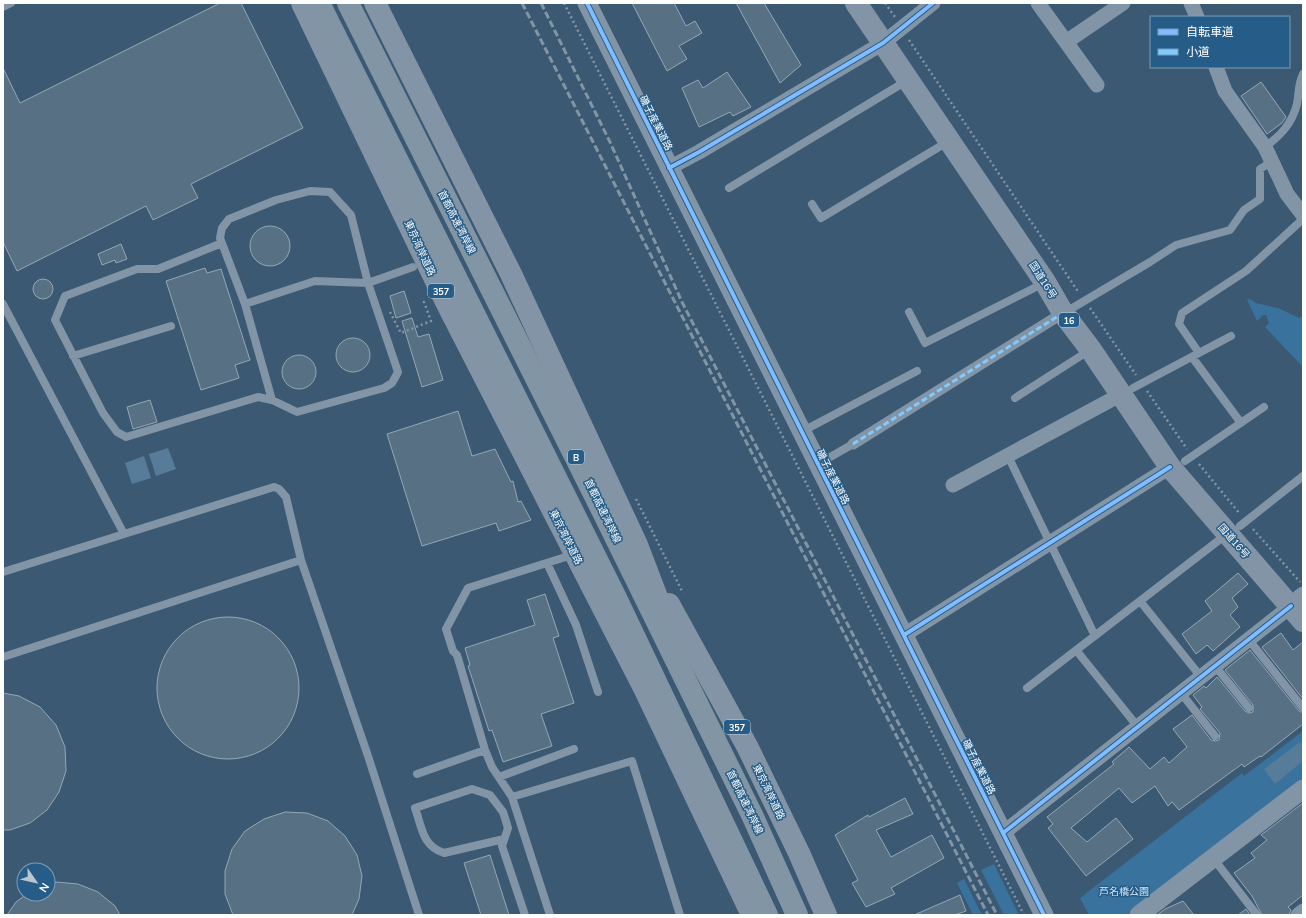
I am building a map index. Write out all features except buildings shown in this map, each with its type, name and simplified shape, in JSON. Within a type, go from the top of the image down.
[{"type":"highway","name":"東京湾岸道路","points":[[302,3],[448,306],[645,690],[752,915]]},
{"type":"highway","points":[[319,3],[616,598],[767,915]]},
{"type":"highway","name":"首都高速湾岸線","points":[[348,3],[603,512],[753,817],[797,915]]},
{"type":"highway","name":"東京湾岸道路","points":[[375,3],[511,274],[637,545],[747,746],[799,853],[826,915]]},
{"type":"highway","name":"国道16号","points":[[856,3],[895,34],[909,80],[950,142],[1045,282],[1075,306],[1091,350],[1132,389]]},
{"type":"highway","name":"国道16号","points":[[873,3],[1075,306],[1182,462],[1300,601]]},
{"type":"highway","name":"東京湾岸道路","points":[[637,545],[669,628],[732,781],[793,915]]},
{"type":"highway","name":"東京湾岸道路","points":[[586,576],[634,654],[718,799],[772,915]]},
{"type":"street","name":"磯子産業道路","points":[[587,3],[1044,915]]},
{"type":"street","points":[[669,168],[895,34],[932,3]]},
{"type":"street","points":[[1038,3],[1097,85]]},
{"type":"street","points":[[1066,42],[1123,3]]},
{"type":"street","points":[[1191,3],[1197,16]]},
{"type":"street","points":[[1216,68],[1224,91],[1265,147],[1287,194],[1303,215]]},
{"type":"street","points":[[853,444],[1075,306]]},
{"type":"street","points":[[954,485],[1132,389]]},
{"type":"street","points":[[904,635],[1182,462]]},
{"type":"street","points":[[1003,833],[1300,601]]},
{"type":"street","points":[[1139,915],[1303,788]]},
{"type":"street","points":[[1298,915],[1303,911]]},
{"type":"lane","points":[[3,7],[11,3]]},
{"type":"lane","points":[[1265,147],[1279,137],[1287,127],[1297,104],[1299,82],[1303,74]]},
{"type":"lane","points":[[729,188],[909,80]]},
{"type":"lane","points":[[812,204],[821,218],[939,147],[950,142]]},
{"type":"lane","points":[[1075,306],[1176,245],[1230,230],[1244,210],[1260,199],[1260,169],[1272,162]]},
{"type":"lane","points":[[222,243],[158,269],[137,269],[64,296],[55,320],[103,413],[117,432],[126,437],[258,397],[272,400],[297,412],[384,388],[392,383],[398,372],[368,283],[351,215],[330,192],[310,191],[276,200],[228,219],[222,228],[220,238],[222,243],[246,304],[272,400]]},
{"type":"lane","points":[[1242,422],[1196,355],[1180,324],[1182,313],[1246,271],[1303,219]]},
{"type":"lane","points":[[246,304],[315,281],[368,283],[413,267]]},
{"type":"lane","points":[[909,312],[925,343],[1045,282]]},
{"type":"lane","points":[[3,304],[124,534]]},
{"type":"lane","points":[[73,356],[171,326]]},
{"type":"lane","points":[[1132,389],[1231,336]]},
{"type":"lane","points":[[1015,398],[1091,350]]},
{"type":"lane","points":[[801,432],[917,371]]},
{"type":"lane","points":[[1182,462],[1264,407]]},
{"type":"lane","points":[[818,465],[853,444]]},
{"type":"lane","points":[[1008,456],[1095,636]]},
{"type":"lane","points":[[1027,688],[1303,476]]},
{"type":"lane","points":[[3,572],[274,487],[279,488],[286,497],[301,560],[368,756],[418,915]]},
{"type":"lane","points":[[550,915],[512,796],[492,767],[485,750],[457,655],[453,652],[446,628],[468,588],[576,554]]},
{"type":"lane","points":[[3,656],[301,560]]},
{"type":"lane","points":[[547,563],[576,625],[598,692]]},
{"type":"lane","points":[[1140,601],[1201,677]]},
{"type":"lane","points":[[1249,640],[1303,708]]},
{"type":"lane","points":[[1076,650],[1138,727]]},
{"type":"lane","points":[[1215,666],[1249,708]]},
{"type":"lane","points":[[1181,693],[1215,736]]},
{"type":"lane","points":[[499,777],[574,749]]},
{"type":"lane","points":[[417,774],[485,750]]},
{"type":"lane","points":[[512,796],[632,761],[680,915]]},
{"type":"lane","points":[[504,839],[444,853],[437,851],[428,845],[415,808],[472,789],[490,795],[503,812],[508,828],[502,846],[525,915]]},
{"type":"lane","points":[[1213,858],[1258,915]]},
{"type":"path","points":[[564,3],[1024,915]]},
{"type":"path","points":[[885,3],[895,34],[1075,306],[1182,462],[1300,601]]},
{"type":"path","points":[[389,310],[401,333],[431,321],[424,302],[430,300]]},
{"type":"green space","points":[[1250,299],[1256,303],[1278,308],[1299,318],[1303,315],[1303,367],[1265,327],[1269,323],[1266,315],[1263,315],[1257,321],[1247,300]]},
{"type":"green space","name":"芦名橋公園","points":[[1303,731],[1303,779],[1127,915],[1089,915],[1080,898],[1242,773],[1244,776]]},
{"type":"green space","points":[[994,864],[1019,915],[1004,915],[981,870]]},
{"type":"green space","points":[[964,879],[982,915],[973,915],[957,883]]},
{"type":"shaded area","points":[[168,448],[176,469],[156,476],[149,454]]},
{"type":"shaded area","points":[[144,456],[151,478],[132,484],[125,463]]},
{"type":"shaded area","points":[[1300,742],[1303,745],[1303,761],[1275,784],[1264,769]]},
{"type":"railway","points":[[522,3],[988,915]]},
{"type":"railway","points":[[541,3],[610,142],[682,302],[997,915]]},
{"type":"marked path","points":[[853,444],[1063,313]]},
{"type":"cycle path","points":[[587,3],[1044,915]]},
{"type":"cycle path","points":[[669,168],[699,152],[883,43],[933,3]]},
{"type":"cycle path","points":[[904,635],[1170,467]]},
{"type":"cycle path","points":[[1003,833],[1291,606]]}]
